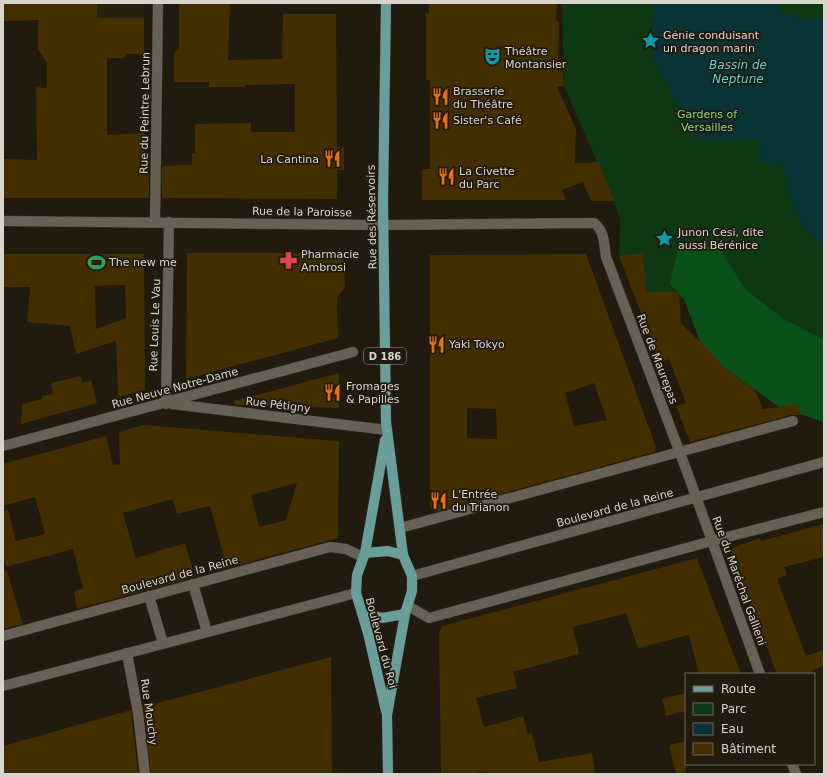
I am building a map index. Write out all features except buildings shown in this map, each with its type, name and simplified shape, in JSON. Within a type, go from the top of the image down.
[{"type":"main road","name":"Rue des Réservoirs","points":[[386,3],[383,225],[387,430],[403,555]]},
{"type":"main road","name":"Rue des Réservoirs","points":[[364,555],[387,430]]},
{"type":"main road","points":[[362,613],[382,618],[407,610],[412,591],[412,576],[403,555],[388,551],[364,555]]},
{"type":"main road","name":"Boulevard du Roi","points":[[364,555],[357,575],[356,593],[387,715]]},
{"type":"main road","name":"Boulevard du Roi","points":[[388,774],[387,715],[407,610]]},
{"type":"street","name":"Rue du Peintre Lebrun","points":[[155,222],[158,3]]},
{"type":"street","name":"Rue de la Paroisse","points":[[3,221],[383,225],[594,223],[600,227]]},
{"type":"street","name":"Rue Louis Le Vau","points":[[166,404],[169,222]]},
{"type":"street","name":"Rue de Maurepas","points":[[600,227],[604,239],[606,257],[696,497]]},
{"type":"street","name":"Rue Neuve Notre-Dame","points":[[3,446],[166,404],[352,352]]},
{"type":"street","name":"Rue Pétigny","points":[[166,404],[387,430]]},
{"type":"street","points":[[400,528],[418,525],[793,421]]},
{"type":"street","name":"Boulevard de la Reine","points":[[412,576],[824,462]]},
{"type":"street","name":"Rue du Maréchal Gallieni","points":[[696,497],[760,673]]},
{"type":"street","points":[[407,610],[429,618],[824,512]]},
{"type":"street","name":"Boulevard de la Reine","points":[[3,636],[330,547],[346,548],[364,555]]},
{"type":"street","points":[[193,584],[207,632]]},
{"type":"street","points":[[3,686],[356,593]]},
{"type":"street","points":[[149,596],[163,643]]},
{"type":"street","name":"Rue Mouchy","points":[[127,653],[135,697],[145,774]]},
{"type":"shaded area","points":[[3,3],[144,3],[144,18],[3,21]]},
{"type":"green space","name":"Gardens of Versailles","points":[[562,3],[824,3],[824,422],[779,407],[715,361],[703,350],[684,299],[647,292],[643,253],[619,256],[620,220],[614,201],[564,86]]},
{"type":"green space","points":[[718,246],[745,289],[784,319],[824,340],[824,422],[779,407],[715,361],[703,350],[684,299],[670,284],[678,248]]},
{"type":"water","name":"Bassin de Neptune","points":[[653,3],[778,3],[781,9],[791,17],[804,19],[824,18],[824,248],[807,230],[795,210],[787,188],[783,163],[761,163],[760,140],[696,140],[652,57]]},
{"type":"place","name":"Génie conduisant un dragon marin","points":[[650,41]]},
{"type":"place","name":"Théâtre Montansier","points":[[492,57]]},
{"type":"place","name":"Brasserie du Théâtre","points":[[440,97]]},
{"type":"place","name":"Sister's Café","points":[[440,120]]},
{"type":"place","name":"La Cantina","points":[[332,159]]},
{"type":"place","name":"La Civette du Parc","points":[[446,177]]},
{"type":"place","name":"Junon Cesi, dite aussi Bérénice","points":[[665,238]]},
{"type":"place","name":"Pharmacie Ambrosi","points":[[288,260]]},
{"type":"place","name":"The new me","points":[[96,262]]},
{"type":"place","name":"Yaki Tokyo","points":[[436,344]]},
{"type":"place","name":"Fromages & Papilles","points":[[333,392]]},
{"type":"place","name":"L'Entrée du Trianon","points":[[439,500]]}]
